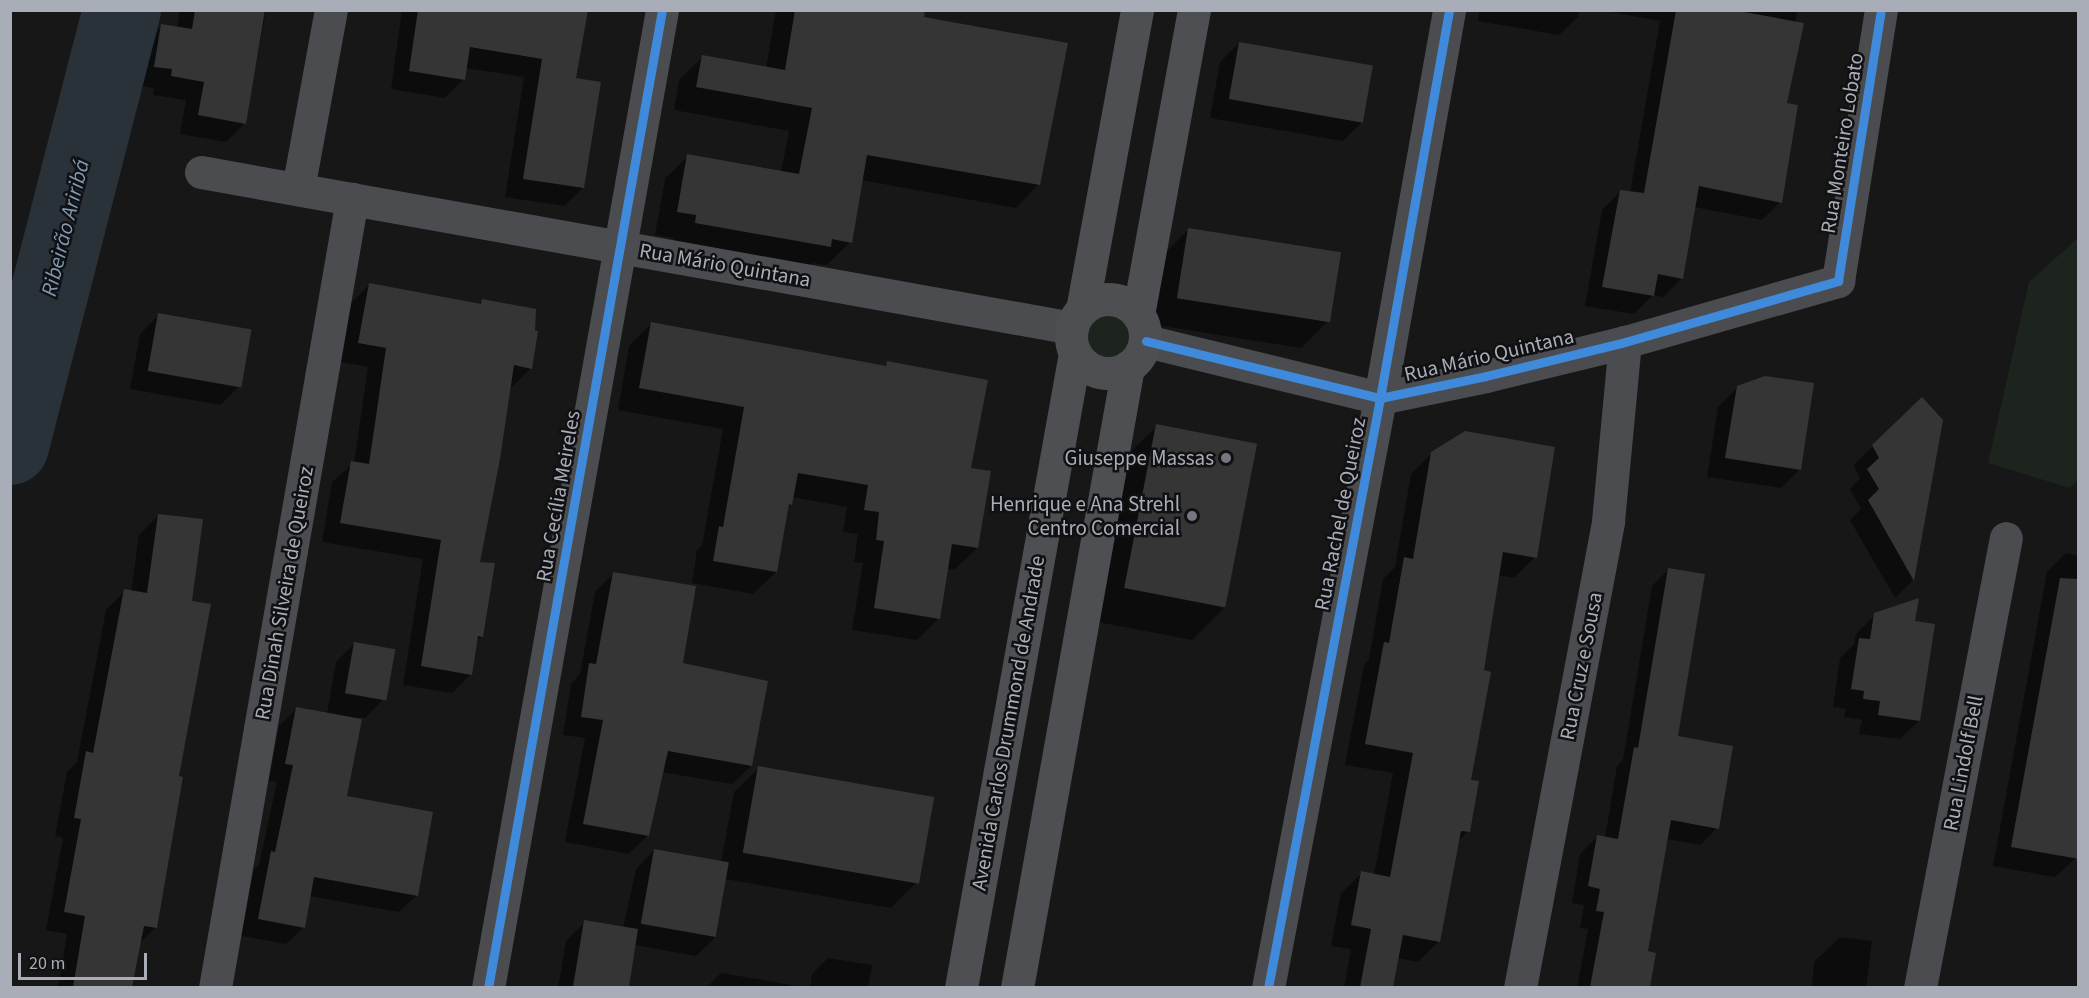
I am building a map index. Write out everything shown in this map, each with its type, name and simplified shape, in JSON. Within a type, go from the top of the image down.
[{"type":"main road","name":"Avenida Carlos Drummond de Andrade","points":[[961,987],[1077,330],[1137,10]]},
{"type":"main road","points":[[1017,987],[1137,341],[1194,10]]},
{"type":"main road","points":[[1105,299],[1118,300],[1137,341],[1117,373],[1098,372],[1087,366],[1077,330],[1105,299]]},
{"type":"street","points":[[298,189],[331,10]]},
{"type":"street","name":"Rua Cecília Meireles","points":[[488,987],[662,10]]},
{"type":"street","name":"Rua Rachel de Queiroz","points":[[1268,987],[1380,398],[1449,10]]},
{"type":"street","name":"Rua Monteiro Lobato","points":[[1838,281],[1881,10]]},
{"type":"street","name":"Rua Mário Quintana","points":[[201,172],[1077,330]]},
{"type":"street","name":"Rua Dinah Silveira de Queiroz","points":[[215,987],[352,199]]},
{"type":"street","name":"Rua Mário Quintana","points":[[1137,341],[1380,398],[1486,376],[1625,342],[1838,281]]},
{"type":"street","name":"Rua Cruz e Sousa","points":[[1520,987],[1608,521],[1625,342]]},
{"type":"street","name":"Rua Lindolf Bell","points":[[1920,987],[2006,538]]},
{"type":"shaded area","points":[[2078,238],[2078,480],[2070,488],[1988,463],[2029,282]]},
{"type":"shaded area","points":[[1108,312],[1125,319],[1132,336],[1125,353],[1108,360],[1091,353],[1084,336],[1091,319]]},
{"type":"building","points":[[195,10],[265,10],[246,124],[198,115],[204,82],[171,76],[172,69],[154,67],[161,24],[192,29]]},
{"type":"building","points":[[418,10],[588,10],[576,78],[601,82],[584,188],[523,179],[542,59],[470,47],[465,80],[409,71]]},
{"type":"building","points":[[795,10],[925,10],[924,17],[1068,43],[1040,185],[867,155],[852,243],[832,239],[831,247],[695,223],[696,215],[677,212],[687,154],[799,174],[812,108],[696,87],[702,55],[785,70]]},
{"type":"building","points":[[1676,10],[1733,10],[1804,23],[1787,103],[1798,105],[1782,203],[1699,186],[1683,279],[1658,274],[1654,296],[1602,287],[1620,190],[1644,193]]},
{"type":"building","points":[[1239,42],[1373,66],[1363,123],[1229,99]]},
{"type":"building","points":[[1188,228],[1341,252],[1330,322],[1177,298]]},
{"type":"building","points":[[369,283],[481,304],[482,299],[536,309],[535,331],[538,331],[532,369],[514,365],[500,459],[480,562],[495,563],[483,637],[478,636],[472,675],[421,666],[441,540],[340,523],[351,461],[369,464],[386,348],[358,343]]},
{"type":"building","points":[[158,313],[252,329],[241,388],[148,371]]},
{"type":"building","points":[[651,322],[886,366],[887,361],[988,380],[971,468],[991,471],[978,548],[952,544],[940,619],[874,608],[884,541],[876,540],[879,512],[864,510],[868,485],[798,473],[792,505],[789,504],[777,572],[713,561],[719,526],[723,527],[744,407],[639,388]]},
{"type":"building","points":[[1765,376],[1814,383],[1801,470],[1725,458],[1737,386]]},
{"type":"building","points":[[1922,397],[1943,420],[1914,581],[1868,500],[1879,489],[1867,469],[1879,458],[1872,445]]},
{"type":"building","name":"Henrique e Ana Strehl Centro Comercial","points":[[1156,424],[1257,444],[1225,608],[1124,588]]},
{"type":"building","points":[[1465,431],[1555,447],[1537,558],[1503,552],[1484,670],[1491,672],[1471,780],[1479,781],[1470,832],[1461,831],[1440,942],[1403,935],[1393,987],[1360,987],[1371,929],[1351,925],[1361,871],[1390,877],[1413,753],[1365,744],[1384,642],[1389,643],[1404,557],[1413,559],[1431,452]]},
{"type":"building","points":[[158,514],[203,519],[192,601],[211,604],[179,776],[183,777],[157,928],[144,926],[132,987],[73,987],[85,916],[64,912],[81,819],[74,818],[86,751],[93,753],[124,589],[147,593]]},
{"type":"building","points":[[1668,568],[1705,574],[1678,736],[1733,746],[1719,829],[1671,820],[1648,951],[1656,953],[1650,987],[1590,987],[1604,912],[1596,911],[1600,889],[1588,886],[1597,835],[1618,839],[1634,747],[1638,748]]},
{"type":"building","points":[[613,572],[696,586],[683,663],[768,681],[752,766],[668,751],[649,836],[583,824],[603,720],[581,717],[589,663],[596,664]]},
{"type":"building","points":[[2060,578],[2079,579],[2079,859],[2011,847]]},
{"type":"building","points":[[1919,598],[1915,621],[1935,624],[1920,721],[1878,715],[1880,701],[1863,699],[1864,691],[1851,689],[1859,638],[1870,639],[1874,613]]},
{"type":"building","points":[[354,642],[395,649],[386,701],[345,693]]},
{"type":"building","points":[[296,707],[362,719],[347,796],[433,812],[418,896],[314,877],[305,928],[258,919],[271,851],[275,852],[293,765],[285,764]]},
{"type":"building","points":[[758,766],[934,797],[919,884],[743,853]]},
{"type":"building","points":[[654,849],[729,862],[716,937],[641,924]]},
{"type":"building","points":[[584,920],[638,929],[629,987],[573,987]]},
{"type":"waterway","name":"Ribeirão Ariribá","points":[[10,446],[122,10]]},
{"type":"cycle path","points":[[488,988],[662,10]]},
{"type":"cycle path","points":[[1268,988],[1380,398],[1449,10]]},
{"type":"cycle path","points":[[1146,341],[1380,398],[1486,376],[1625,342],[1838,281],[1881,10]]},
{"type":"place","name":"Giuseppe Massas","points":[[1226,458]]},
{"type":"place","name":"Henrique e Ana Strehl Centro Comercial","points":[[1192,516]]}]
